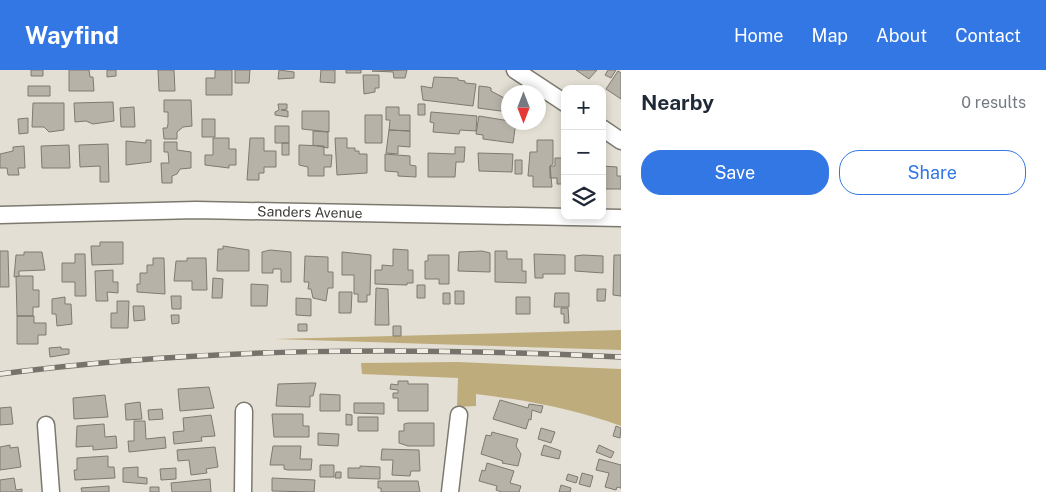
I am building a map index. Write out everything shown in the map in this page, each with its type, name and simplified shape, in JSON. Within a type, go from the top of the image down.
[{"type":"street","points":[[515,70],[561,100]]},
{"type":"street","points":[[605,130],[621,141]]},
{"type":"street","name":"Sanders Avenue","points":[[0,215],[196,210],[621,218]]},
{"type":"street","points":[[243,492],[244,411]]},
{"type":"street","points":[[450,492],[459,414]]},
{"type":"street","points":[[46,425],[51,492]]},
{"type":"shaded area","points":[[621,330],[621,350],[275,339]]},
{"type":"shaded area","points":[[458,362],[621,369],[621,426],[549,406],[476,394],[476,406],[457,407],[458,378],[362,374],[361,363]]},
{"type":"building","points":[[31,70],[43,70],[43,76],[31,76]]},
{"type":"building","points":[[69,70],[89,70],[90,77],[93,77],[94,91],[69,91]]},
{"type":"building","points":[[107,70],[116,70],[116,76],[107,77]]},
{"type":"building","points":[[158,70],[174,70],[175,91],[159,91]]},
{"type":"building","points":[[215,70],[232,70],[232,95],[206,95],[206,78],[215,78]]},
{"type":"building","points":[[235,70],[250,70],[249,83],[235,83]]},
{"type":"building","points":[[279,70],[294,72],[294,78],[278,79]]},
{"type":"building","points":[[321,70],[335,70],[335,83],[320,82]]},
{"type":"building","points":[[346,70],[361,70],[361,73],[346,73]]},
{"type":"building","points":[[407,70],[405,78],[394,78],[393,72],[372,71]]},
{"type":"building","points":[[576,70],[597,70],[589,79]]},
{"type":"building","points":[[608,70],[616,70],[611,78],[605,75]]},
{"type":"building","points":[[618,71],[621,73],[621,99],[606,89]]},
{"type":"building","points":[[363,75],[379,75],[379,88],[375,88],[375,92],[364,94]]},
{"type":"building","points":[[434,77],[458,78],[458,80],[465,81],[465,83],[476,84],[473,106],[423,100],[421,86],[432,88]]},
{"type":"building","points":[[28,86],[50,86],[50,96],[28,96]]},
{"type":"building","points":[[479,86],[491,88],[491,91],[501,96],[501,111],[478,108]]},
{"type":"building","points":[[164,100],[191,100],[192,126],[183,127],[177,132],[177,139],[164,139],[163,128],[167,128],[168,112],[164,112]]},
{"type":"building","points":[[113,102],[114,121],[93,124],[86,121],[75,122],[74,103]]},
{"type":"building","points":[[33,103],[64,103],[64,130],[49,132],[44,127],[32,127]]},
{"type":"building","points":[[278,104],[287,104],[287,109],[281,110],[288,111],[288,117],[275,115],[275,112],[279,110]]},
{"type":"building","points":[[418,104],[425,104],[425,115],[418,115]]},
{"type":"building","points":[[134,107],[135,127],[121,127],[120,108]]},
{"type":"building","points":[[386,107],[399,107],[399,115],[410,115],[410,131],[389,130],[390,120],[386,120]]},
{"type":"building","points":[[302,111],[329,111],[329,132],[302,129]]},
{"type":"building","points":[[431,112],[477,116],[476,131],[460,130],[459,134],[433,132],[434,123],[430,122]]},
{"type":"building","points":[[365,115],[382,115],[382,143],[365,143]]},
{"type":"building","points":[[479,116],[501,120],[501,130],[515,130],[513,143],[483,139],[483,135],[476,134]]},
{"type":"building","points":[[28,118],[28,133],[19,134],[18,119]]},
{"type":"building","points":[[202,119],[215,119],[215,137],[202,137]]},
{"type":"building","points":[[275,126],[289,126],[289,143],[275,143]]},
{"type":"building","points":[[389,130],[410,131],[410,147],[398,146],[398,154],[386,153]]},
{"type":"building","points":[[313,131],[328,132],[328,148],[313,145]]},
{"type":"building","points":[[213,138],[229,138],[229,149],[236,149],[236,165],[229,165],[229,168],[205,165],[205,155],[213,155]]},
{"type":"building","points":[[250,138],[264,138],[264,151],[276,151],[276,167],[264,167],[264,173],[259,173],[259,180],[247,180]]},
{"type":"building","points":[[335,138],[347,138],[347,148],[355,148],[355,151],[359,151],[359,154],[367,154],[367,173],[337,175]]},
{"type":"building","points":[[146,140],[151,140],[151,162],[126,165],[126,141],[146,143]]},
{"type":"building","points":[[537,140],[553,140],[553,164],[550,166],[552,187],[533,187],[533,176],[528,176],[530,152],[537,152]]},
{"type":"building","points":[[164,142],[177,142],[177,150],[191,152],[191,168],[180,169],[177,174],[172,176],[172,183],[162,183],[161,163],[169,163],[168,152],[164,152]]},
{"type":"building","points":[[282,143],[289,143],[289,155],[282,155]]},
{"type":"building","points":[[108,144],[109,182],[100,182],[100,166],[80,167],[79,145]]},
{"type":"building","points":[[69,145],[70,168],[42,168],[41,146]]},
{"type":"building","points":[[299,145],[324,146],[324,155],[332,155],[331,167],[324,167],[324,176],[308,176],[308,167],[299,165]]},
{"type":"building","points":[[24,146],[25,168],[18,168],[19,175],[8,175],[7,168],[0,168],[0,154],[13,151],[13,147]]},
{"type":"building","points":[[455,147],[465,147],[464,162],[456,162],[455,177],[428,177],[428,153],[455,154]]},
{"type":"building","points":[[478,153],[513,154],[512,172],[479,171]]},
{"type":"building","points":[[385,154],[410,156],[410,165],[416,166],[416,177],[398,176],[398,172],[385,171]]},
{"type":"building","points":[[555,158],[561,158],[561,184],[557,184],[557,178],[550,178],[550,166],[555,166]]},
{"type":"building","points":[[515,160],[522,160],[522,174],[515,174]]},
{"type":"building","points":[[606,166],[617,167],[617,176],[621,176],[621,189],[606,189]]},
{"type":"building","points":[[100,242],[123,242],[123,264],[92,265],[91,246],[100,246]]},
{"type":"building","points":[[223,246],[249,250],[249,271],[217,271],[218,249],[223,249]]},
{"type":"building","points":[[393,249],[408,250],[408,270],[413,270],[413,283],[407,283],[407,285],[375,284],[375,270],[382,270],[382,265],[393,266]]},
{"type":"building","points":[[270,250],[291,252],[291,282],[281,282],[281,269],[273,269],[273,273],[262,273],[262,252]]},
{"type":"building","points":[[0,251],[8,251],[9,287],[0,287]]},
{"type":"building","points":[[482,251],[490,253],[490,272],[458,271],[459,252]]},
{"type":"building","points":[[495,251],[507,251],[507,259],[522,259],[522,271],[526,271],[526,283],[495,282]]},
{"type":"building","points":[[24,252],[42,252],[45,270],[19,271],[19,276],[14,277],[16,255],[24,255]]},
{"type":"building","points":[[342,252],[371,255],[370,295],[367,295],[367,302],[358,302],[358,294],[354,294],[354,275],[342,275]]},
{"type":"building","points":[[75,254],[85,254],[86,296],[75,296],[75,282],[62,282],[62,263],[75,263]]},
{"type":"building","points":[[534,254],[565,255],[565,274],[543,274],[543,278],[535,278]]},
{"type":"building","points":[[428,255],[449,255],[449,284],[439,284],[439,279],[425,279],[425,261],[428,261]]},
{"type":"building","points":[[614,255],[621,255],[621,296],[613,295]]},
{"type":"building","points":[[305,256],[328,257],[328,272],[333,272],[333,288],[328,288],[326,301],[313,298],[311,289],[308,289],[309,282],[304,282]]},
{"type":"building","points":[[575,256],[603,256],[603,273],[575,271]]},
{"type":"building","points":[[153,258],[164,258],[165,294],[137,292],[137,284],[140,284],[140,273],[147,273],[147,265],[153,265]]},
{"type":"building","points":[[187,258],[206,258],[207,290],[192,290],[192,281],[174,281],[176,261],[187,261]]},
{"type":"building","points":[[113,270],[113,282],[118,282],[118,293],[107,292],[108,301],[96,301],[95,271]]},
{"type":"building","points":[[33,276],[33,290],[39,290],[39,307],[33,307],[33,316],[17,316],[16,277]]},
{"type":"building","points":[[213,278],[223,279],[222,298],[212,298]]},
{"type":"building","points":[[251,284],[268,285],[267,306],[251,306]]},
{"type":"building","points":[[417,285],[425,285],[425,298],[417,298]]},
{"type":"building","points":[[376,288],[388,289],[389,325],[375,325]]},
{"type":"building","points":[[597,289],[606,289],[605,301],[597,301]]},
{"type":"building","points":[[455,291],[464,291],[464,304],[455,304]]},
{"type":"building","points":[[339,292],[352,292],[351,313],[339,313]]},
{"type":"building","points":[[443,293],[450,293],[450,304],[443,304]]},
{"type":"building","points":[[555,293],[569,293],[569,307],[554,307]]},
{"type":"building","points":[[171,296],[181,296],[181,309],[172,309]]},
{"type":"building","points":[[65,297],[65,304],[71,304],[72,324],[57,326],[56,314],[52,314],[52,299]]},
{"type":"building","points":[[516,297],[530,297],[530,314],[516,314]]},
{"type":"building","points":[[296,298],[311,299],[311,316],[296,315]]},
{"type":"building","points":[[117,301],[129,301],[128,328],[111,328],[111,313],[117,313]]},
{"type":"building","points":[[133,306],[144,306],[145,320],[134,321]]},
{"type":"building","points":[[561,308],[568,308],[569,323],[564,323],[564,314],[561,314]]},
{"type":"building","points":[[171,315],[179,315],[179,323],[172,324]]},
{"type":"building","points":[[17,316],[34,316],[34,323],[46,323],[46,335],[38,335],[38,344],[17,344]]},
{"type":"building","points":[[298,324],[307,324],[307,331],[298,331]]},
{"type":"building","points":[[393,326],[401,326],[401,336],[393,336]]},
{"type":"building","points":[[61,347],[61,349],[69,349],[69,354],[50,357],[49,348]]},
{"type":"building","points":[[398,381],[408,381],[408,384],[428,384],[428,411],[398,411],[398,398],[393,398],[393,393],[398,393],[398,390],[390,389],[391,384],[398,385]]},
{"type":"building","points":[[316,383],[313,396],[310,396],[310,407],[276,406],[278,384]]},
{"type":"building","points":[[209,387],[214,408],[180,411],[178,389]]},
{"type":"building","points":[[320,394],[340,395],[340,411],[320,411]]},
{"type":"building","points":[[105,395],[108,417],[74,419],[73,398]]},
{"type":"building","points":[[500,400],[528,408],[529,404],[543,406],[541,413],[532,410],[531,420],[529,419],[526,429],[493,419]]},
{"type":"building","points":[[140,402],[142,419],[126,420],[125,404]]},
{"type":"building","points":[[354,403],[384,403],[384,414],[354,413]]},
{"type":"building","points":[[11,407],[13,424],[0,425],[0,408]]},
{"type":"building","points":[[162,409],[163,419],[149,420],[148,410]]},
{"type":"building","points":[[272,414],[303,414],[303,426],[309,426],[309,437],[274,437]]},
{"type":"building","points":[[346,414],[352,415],[352,425],[346,425]]},
{"type":"building","points":[[211,415],[215,436],[201,437],[202,441],[174,444],[173,432],[184,431],[183,418]]},
{"type":"building","points":[[358,417],[378,417],[378,431],[358,431]]},
{"type":"building","points":[[134,421],[145,421],[146,439],[165,437],[166,448],[129,452],[128,441],[134,441]]},
{"type":"building","points":[[434,423],[434,446],[408,446],[399,443],[399,431],[404,431],[404,424]]},
{"type":"building","points":[[104,424],[105,437],[116,436],[117,448],[93,450],[93,446],[76,447],[77,426]]},
{"type":"building","points":[[616,426],[621,428],[620,438],[613,436]]},
{"type":"building","points":[[541,428],[555,432],[551,443],[538,439]]},
{"type":"building","points":[[492,432],[518,439],[516,446],[521,454],[518,466],[502,463],[503,461],[481,454],[486,435],[491,436]]},
{"type":"building","points":[[318,433],[339,434],[338,446],[318,445]]},
{"type":"building","points":[[10,445],[10,448],[18,447],[21,467],[0,470],[0,447]]},
{"type":"building","points":[[544,445],[561,451],[559,459],[541,455]]},
{"type":"building","points":[[599,445],[614,452],[611,458],[596,452]]},
{"type":"building","points":[[273,446],[301,446],[300,459],[312,459],[311,470],[288,470],[284,469],[284,465],[270,465]]},
{"type":"building","points":[[215,447],[218,467],[206,469],[207,473],[191,475],[189,460],[178,461],[177,450]]},
{"type":"building","points":[[382,449],[419,450],[420,471],[411,471],[410,476],[392,475],[393,460],[381,460]]},
{"type":"building","points":[[108,456],[108,467],[114,467],[115,478],[75,480],[74,470],[77,470],[77,458]]},
{"type":"building","points":[[599,459],[621,465],[621,488],[617,487],[616,490],[605,487],[609,473],[596,470]]},
{"type":"building","points":[[487,463],[514,471],[510,483],[521,486],[519,492],[502,492],[496,490],[497,486],[479,481],[482,470],[485,471]]},
{"type":"building","points":[[320,465],[334,465],[334,477],[320,477]]},
{"type":"building","points":[[360,466],[380,467],[380,479],[348,478],[348,468],[360,468]]},
{"type":"building","points":[[138,467],[138,477],[147,478],[147,484],[123,482],[123,468]]},
{"type":"building","points":[[176,468],[176,479],[161,480],[160,469]]},
{"type":"building","points":[[336,472],[341,472],[341,478],[335,478]]},
{"type":"building","points":[[582,473],[593,476],[590,487],[579,484]]},
{"type":"building","points":[[568,474],[578,477],[576,483],[566,480]]},
{"type":"building","points":[[14,478],[16,490],[22,489],[22,492],[0,492],[0,480]]},
{"type":"building","points":[[272,478],[315,480],[314,492],[272,491]]},
{"type":"building","points":[[210,479],[211,492],[172,492],[171,483]]},
{"type":"building","points":[[378,481],[418,481],[420,492],[381,492],[381,488],[378,488]]},
{"type":"building","points":[[561,485],[571,488],[570,492],[559,492]]},
{"type":"building","points":[[109,486],[109,492],[82,492],[81,488]]},
{"type":"building","points":[[150,487],[159,487],[159,492],[150,492]]},
{"type":"railway","points":[[0,374],[77,365],[232,354],[387,351],[621,357]]}]
